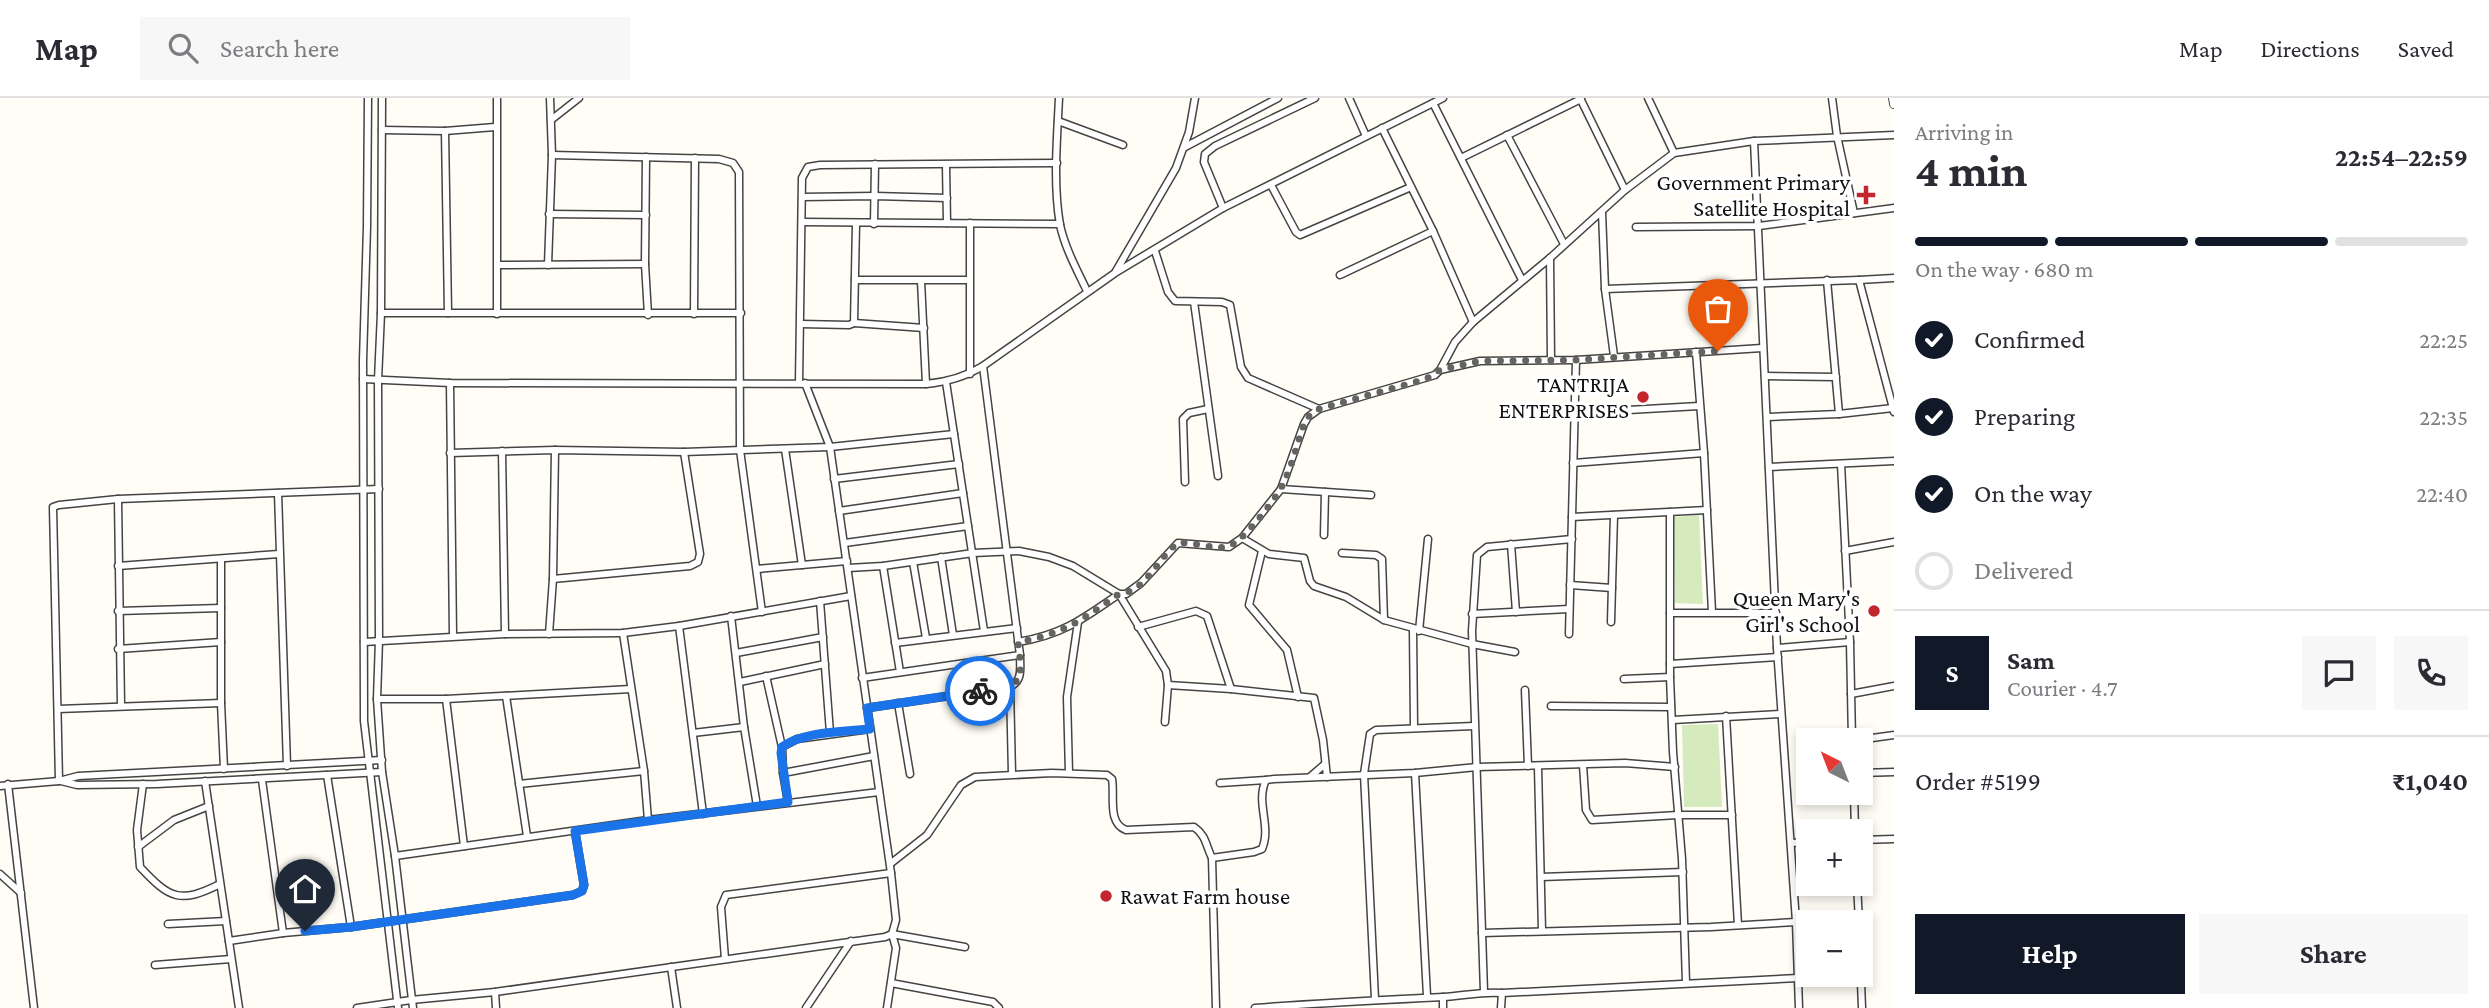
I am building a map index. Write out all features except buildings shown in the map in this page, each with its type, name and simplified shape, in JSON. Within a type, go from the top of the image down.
[{"type":"street","points":[[368,98],[363,379],[364,721],[398,1005]]},
{"type":"street","points":[[382,98],[377,699],[382,772],[396,856],[412,1008]]},
{"type":"street","points":[[496,98],[497,314]]},
{"type":"street","points":[[548,265],[552,155],[550,98]]},
{"type":"street","points":[[551,120],[579,98]]},
{"type":"street","points":[[1059,98],[1056,187],[1060,224],[1087,292]]},
{"type":"street","points":[[1115,273],[1152,211],[1185,147],[1195,98]]},
{"type":"street","points":[[1185,147],[1278,98]]},
{"type":"street","points":[[1223,208],[1204,162],[1205,154],[1215,146],[1315,98]]},
{"type":"street","points":[[1349,98],[1366,136]]},
{"type":"street","points":[[363,379],[450,383],[946,382],[970,374],[983,366],[1115,273],[1223,208],[1443,98]]},
{"type":"street","points":[[1648,98],[1675,153]]},
{"type":"street","points":[[1832,98],[1837,136],[1854,213]]},
{"type":"street","points":[[1893,98],[1894,104]]},
{"type":"street","points":[[1461,158],[1580,99],[1625,190]]},
{"type":"street","points":[[1433,103],[1522,280]]},
{"type":"street","points":[[1058,121],[1123,145]]},
{"type":"street","points":[[382,130],[445,131],[495,127]]},
{"type":"street","points":[[1382,128],[1433,231],[1473,322]]},
{"type":"street","points":[[445,131],[448,313]]},
{"type":"street","points":[[1507,135],[1564,244]]},
{"type":"street","points":[[1440,370],[1455,342],[1473,322],[1550,258],[1625,190],[1675,153],[1755,141],[1894,135]]},
{"type":"street","points":[[1482,933],[1796,922],[1777,657],[1755,141]]},
{"type":"street","points":[[552,155],[727,159],[739,172],[740,450],[762,612]]},
{"type":"street","points":[[646,157],[645,264],[648,314]]},
{"type":"street","points":[[694,314],[695,158]]},
{"type":"street","points":[[887,1008],[896,948],[892,934],[896,920],[890,864],[830,447],[802,383],[802,178],[808,167],[820,165],[1057,163]]},
{"type":"street","points":[[874,224],[875,164]]},
{"type":"street","points":[[946,165],[947,223]]},
{"type":"street","points":[[1271,185],[1300,235],[1411,187]]},
{"type":"street","points":[[802,197],[947,198]]},
{"type":"street","points":[[1636,227],[1759,226],[1894,208]]},
{"type":"street","points":[[1602,212],[1605,289],[1614,356]]},
{"type":"street","points":[[549,214],[646,215]]},
{"type":"street","points":[[802,222],[1060,224]]},
{"type":"street","points":[[970,223],[970,374]]},
{"type":"street","points":[[854,323],[856,224]]},
{"type":"street","points":[[1339,275],[1433,231]]},
{"type":"street","points":[[1155,251],[1171,299],[1181,302],[1222,302],[1230,305],[1241,367],[1248,378],[1319,409]]},
{"type":"street","points":[[1550,258],[1551,360]]},
{"type":"street","points":[[498,265],[645,264]]},
{"type":"street","points":[[1605,289],[1894,278]]},
{"type":"street","points":[[855,280],[969,281]]},
{"type":"street","points":[[1827,280],[1839,414]]},
{"type":"street","points":[[1768,417],[1894,410],[1858,280]]},
{"type":"street","points":[[922,281],[926,384]]},
{"type":"street","points":[[1194,302],[1218,476]]},
{"type":"street","points":[[381,313],[741,313]]},
{"type":"street","points":[[800,324],[854,323],[924,328]]},
{"type":"street","points":[[757,569],[802,565],[883,566],[1006,551],[1034,554],[1062,562],[1119,594],[1126,594],[1141,583],[1178,543],[1221,548],[1229,547],[1242,538],[1281,489],[1304,424],[1308,417],[1319,409],[1426,379],[1440,370],[1480,361],[1576,360],[1762,348]]},
{"type":"street","points":[[1696,352],[1712,612]]},
{"type":"street","points":[[1569,635],[1576,360]]},
{"type":"street","points":[[867,708],[1010,687],[1017,683],[1020,677],[1017,628],[983,366]]},
{"type":"street","points":[[1765,376],[1836,377]]},
{"type":"street","points":[[946,382],[985,631]]},
{"type":"street","points":[[450,383],[453,636]]},
{"type":"street","points":[[1575,412],[1699,406]]},
{"type":"street","points":[[1185,482],[1183,419],[1189,413],[1208,409]]},
{"type":"street","points":[[450,453],[555,450],[684,453],[785,449],[830,447],[954,433]]},
{"type":"street","points":[[785,449],[802,565]]},
{"type":"street","points":[[549,634],[553,579],[555,450]]},
{"type":"street","points":[[502,451],[505,634]]},
{"type":"street","points":[[553,579],[690,566],[698,562],[700,554],[684,453]]},
{"type":"street","points":[[1573,463],[1704,453]]},
{"type":"street","points":[[1769,467],[1894,461]]},
{"type":"street","points":[[834,479],[959,464]]},
{"type":"street","points":[[1841,464],[1852,728]]},
{"type":"street","points":[[59,781],[52,511],[59,505],[118,499],[379,489]]},
{"type":"street","points":[[1281,489],[1371,495]]},
{"type":"street","points":[[1324,535],[1325,492]]},
{"type":"street","points":[[278,493],[287,766]]},
{"type":"street","points":[[839,511],[963,493]]},
{"type":"street","points":[[118,499],[118,649],[121,706]]},
{"type":"street","points":[[1572,517],[1707,510]]},
{"type":"street","points":[[1670,512],[1671,707],[1683,872],[1686,983]]},
{"type":"street","points":[[1611,622],[1614,515]]},
{"type":"street","points":[[845,543],[968,526]]},
{"type":"street","points":[[1242,538],[1262,551],[1276,556],[1304,558],[1310,582],[1314,586],[1346,597],[1384,620],[1472,644],[1515,652]]},
{"type":"street","points":[[1414,728],[1416,630],[1428,539]]},
{"type":"street","points":[[1485,992],[1472,644],[1477,555],[1487,547],[1572,539]]},
{"type":"street","points":[[1845,551],[1894,542]]},
{"type":"street","points":[[1511,544],[1516,612]]},
{"type":"street","points":[[1262,551],[1249,605],[1287,650],[1298,697]]},
{"type":"street","points":[[118,566],[279,554]]},
{"type":"street","points":[[1342,554],[1376,555],[1382,559],[1384,620]]},
{"type":"street","points":[[941,557],[953,635]]},
{"type":"street","points":[[221,559],[224,769]]},
{"type":"street","points":[[913,562],[926,638]]},
{"type":"street","points":[[883,566],[901,672]]},
{"type":"street","points":[[1570,585],[1612,587]]},
{"type":"street","points":[[1018,642],[1048,637],[1078,622],[1119,594]]},
{"type":"street","points":[[1119,594],[1161,662],[1168,685],[1165,722]]},
{"type":"street","points":[[364,642],[505,634],[623,633],[851,596]]},
{"type":"street","points":[[820,601],[830,733]]},
{"type":"street","points":[[118,611],[221,608]]},
{"type":"street","points":[[1472,614],[1569,609]]},
{"type":"street","points":[[1138,627],[1195,611],[1207,617],[1231,689]]},
{"type":"street","points":[[1670,613],[1776,613]]},
{"type":"street","points":[[731,616],[744,727],[757,806]]},
{"type":"street","points":[[1069,773],[1067,697],[1078,622]]},
{"type":"street","points":[[679,626],[703,814]]},
{"type":"street","points":[[895,643],[1017,628]]},
{"type":"street","points":[[623,633],[644,771],[648,820]]},
{"type":"street","points":[[736,653],[822,636]]},
{"type":"street","points":[[118,649],[221,642]]},
{"type":"street","points":[[1777,648],[1850,642]]},
{"type":"street","points":[[862,678],[1020,655]]},
{"type":"street","points":[[1670,664],[1777,657]]},
{"type":"street","points":[[740,682],[825,664]]},
{"type":"street","points":[[766,676],[782,747],[788,802]]},
{"type":"street","points":[[1624,679],[1670,677]]},
{"type":"street","points":[[1168,685],[1314,698],[1327,777]]},
{"type":"street","points":[[1851,694],[1894,686]]},
{"type":"street","points":[[1010,687],[1012,774]]},
{"type":"street","points":[[377,699],[446,699],[631,689]]},
{"type":"street","points":[[1525,690],[1528,766]]},
{"type":"street","points":[[506,696],[527,836]]},
{"type":"street","points":[[446,699],[464,846]]},
{"type":"street","points":[[58,709],[221,703]]},
{"type":"street","points":[[898,703],[910,774]]},
{"type":"street","points":[[1552,706],[1671,707]]},
{"type":"street","points":[[1673,720],[1781,714]]},
{"type":"street","points":[[1726,716],[1738,925]]},
{"type":"street","points":[[1375,999],[1364,774],[1370,734],[1373,731],[1474,726]]},
{"type":"street","points":[[693,733],[744,727]]},
{"type":"street","points":[[782,747],[797,739],[870,729]]},
{"type":"street","points":[[1873,738],[1894,735]]},
{"type":"street","points":[[783,774],[874,756]]},
{"type":"street","points":[[0,786],[59,781],[78,776],[382,760]]},
{"type":"street","points":[[1220,783],[1528,766],[1625,763],[1675,767]]},
{"type":"street","points":[[1310,777],[1325,764]]},
{"type":"street","points":[[1583,765],[1586,810],[1592,820],[1678,815],[1732,816]]},
{"type":"street","points":[[1538,766],[1542,931]]},
{"type":"street","points":[[519,784],[644,771]]},
{"type":"street","points":[[59,781],[77,785],[143,784],[382,772]]},
{"type":"street","points":[[1873,773],[1894,772]]},
{"type":"street","points":[[890,864],[927,835],[966,780],[984,775],[1012,774],[1107,775],[1112,779],[1114,821],[1119,827],[1126,830],[1194,827],[1201,831],[1205,838],[1212,858],[1216,1008]]},
{"type":"street","points":[[1415,774],[1427,996]]},
{"type":"street","points":[[327,775],[351,927]]},
{"type":"street","points":[[262,780],[283,933]]},
{"type":"street","points":[[1212,858],[1262,849],[1266,836],[1261,800],[1266,780]]},
{"type":"street","points":[[205,781],[239,1008]]},
{"type":"street","points":[[8,784],[33,1000]]},
{"type":"street","points":[[143,784],[137,830],[139,867],[166,892],[194,896],[220,884]]},
{"type":"street","points":[[396,856],[527,836],[879,792]]},
{"type":"street","points":[[138,847],[174,820],[209,806]]},
{"type":"street","points":[[229,941],[351,927],[573,895],[582,891],[584,885],[575,831]]},
{"type":"street","points":[[1873,840],[1894,839]]},
{"type":"street","points":[[1791,843],[1796,843]]},
{"type":"street","points":[[1541,877],[1683,872]]},
{"type":"street","points":[[725,959],[721,907],[726,895],[891,873]]},
{"type":"street","points":[[1,877],[21,893]]},
{"type":"street","points":[[168,924],[226,921]]},
{"type":"street","points":[[357,1008],[495,992],[892,934],[965,947]]},
{"type":"street","points":[[806,1008],[850,941]]},
{"type":"street","points":[[155,965],[231,959]]},
{"type":"street","points":[[671,967],[677,1008]]},
{"type":"street","points":[[1255,1008],[1485,992],[1796,978]]},
{"type":"street","points":[[891,983],[993,1002],[999,1008]]},
{"type":"street","points":[[1798,987],[1799,1008]]},
{"type":"street","points":[[1861,987],[1862,1008]]},
{"type":"street","points":[[495,992],[496,1008]]},
{"type":"street","points":[[1501,1008],[1502,993]]},
{"type":"street","points":[[1443,997],[1443,1008]]},
{"type":"street","points":[[1388,999],[1388,1008]]},
{"type":"green space","points":[[1699,515],[1703,604],[1675,603],[1674,517]]},
{"type":"green space","points":[[1718,724],[1722,807],[1684,807],[1682,725]]},
{"type":"way so far","points":[[980,691],[1010,687],[1017,683],[1020,677],[1018,642],[1058,633],[1119,594],[1126,594],[1141,583],[1178,543],[1221,548],[1229,547],[1242,538],[1281,489],[1304,424],[1308,417],[1319,409],[1426,379],[1440,370],[1480,361],[1576,360],[1718,351]]},
{"type":"place","name":"Government Primary Satellite Hospital","points":[[1866,195]]},
{"type":"place","name":"TANTRIJA ENTERPRISES","points":[[1643,397]]},
{"type":"place","name":"Queen Mary's Girl's School","points":[[1874,611]]},
{"type":"place","name":"Rawat Farm house","points":[[1106,896]]},
{"type":"route","points":[[305,931],[351,927],[573,895],[582,891],[584,885],[575,831],[788,802],[782,747],[797,739],[870,729],[867,708],[980,691]]}]
